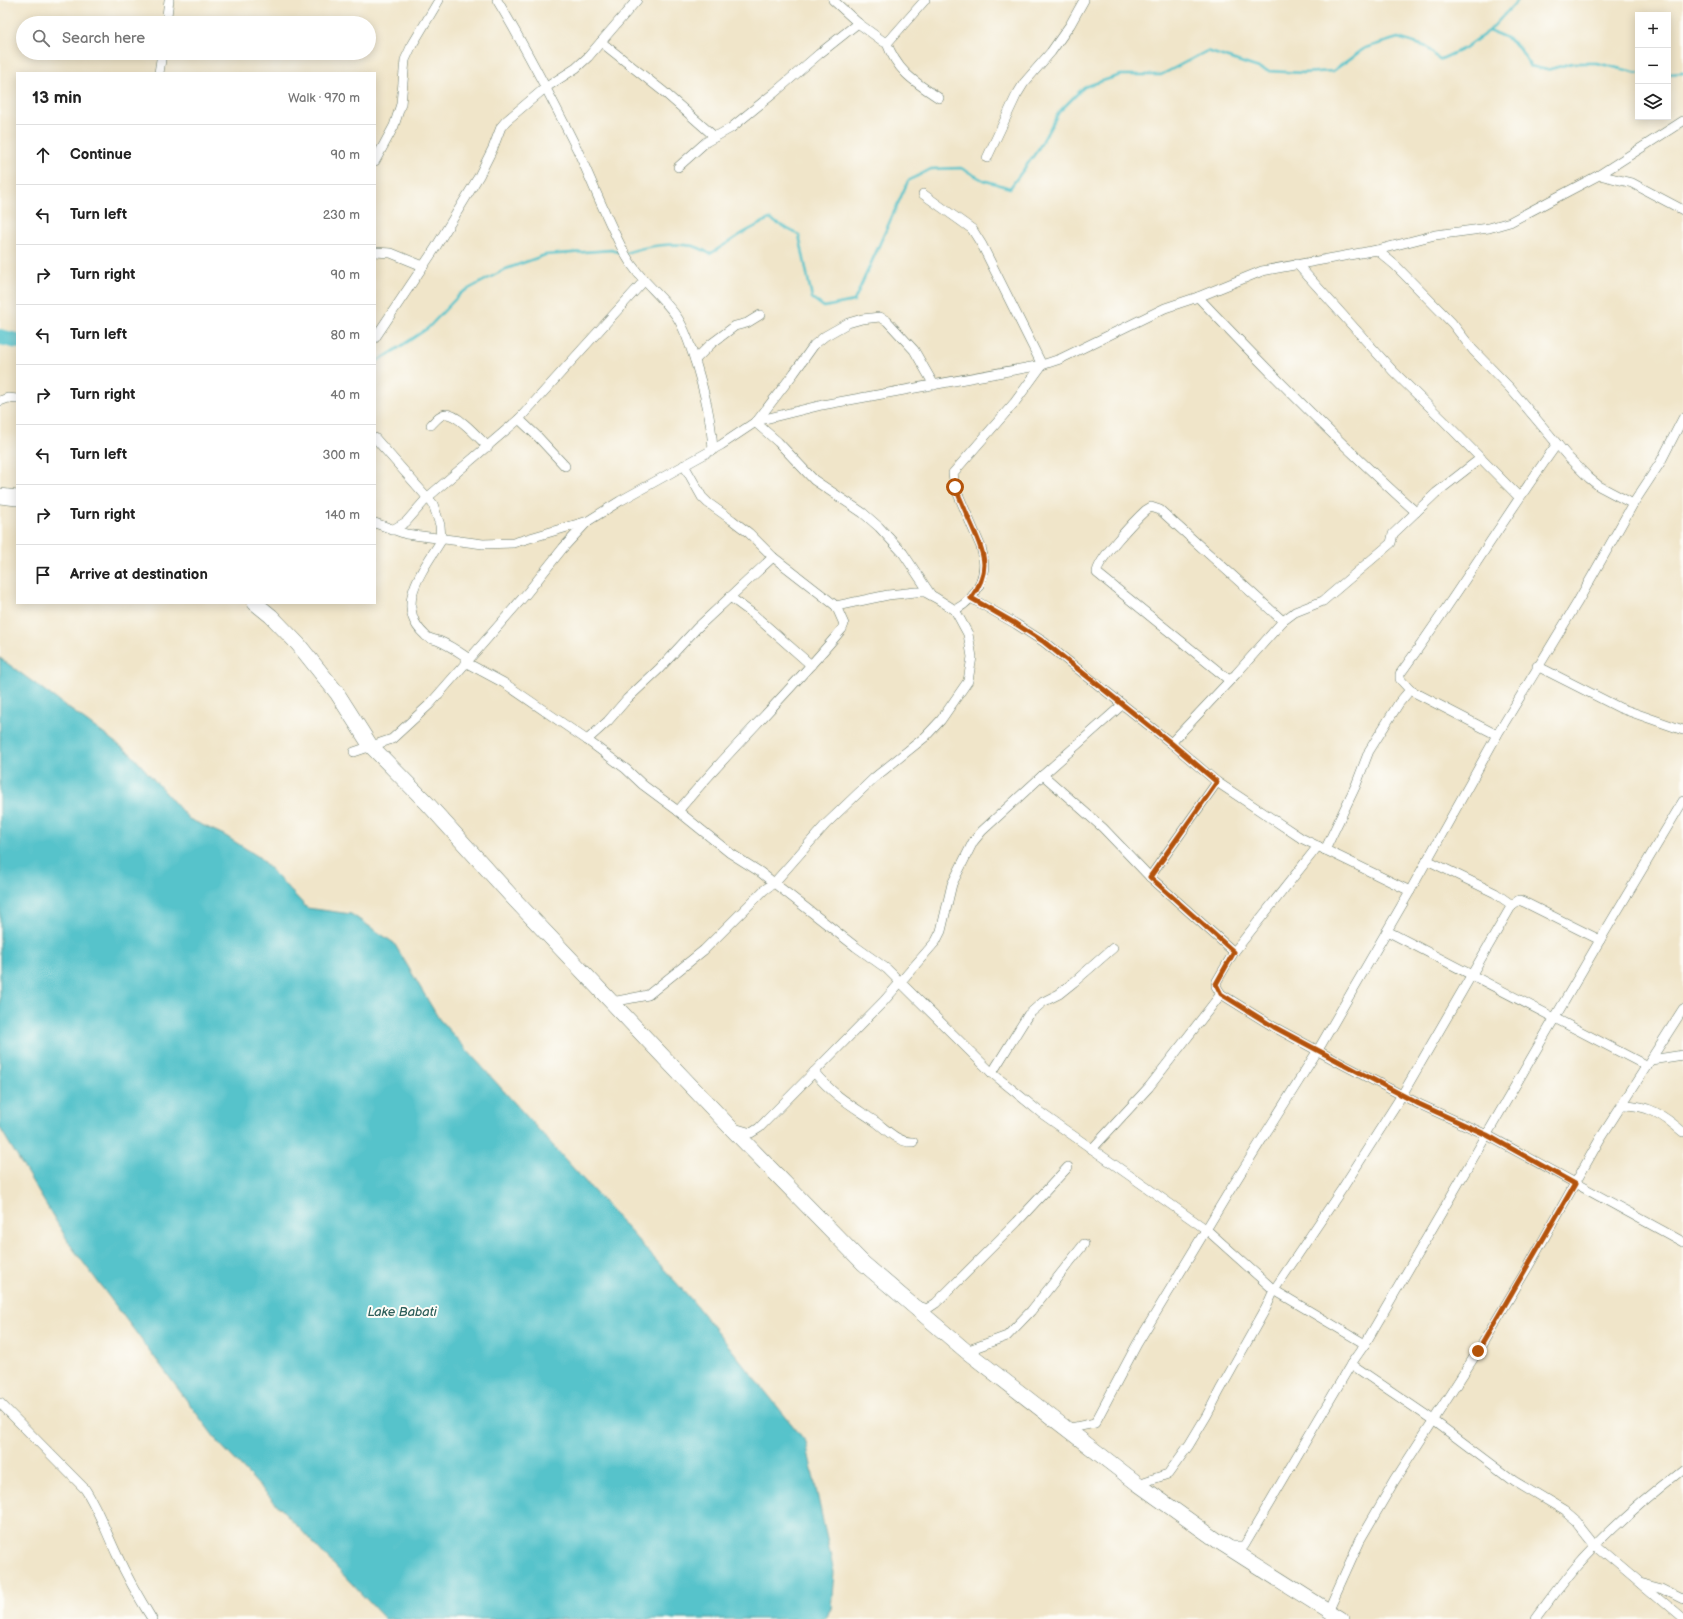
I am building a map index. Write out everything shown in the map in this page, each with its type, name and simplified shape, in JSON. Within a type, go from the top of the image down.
[{"type":"highway","points":[[0,496],[16,498]]},
{"type":"highway","points":[[256,604],[271,616],[298,644],[337,693],[370,745],[427,803],[729,1126],[863,1263],[966,1352],[1138,1484],[1227,1546],[1335,1615]]},
{"type":"street","points":[[167,16],[169,0]]},
{"type":"street","points":[[376,159],[394,126],[401,104],[405,60],[410,47],[439,0]]},
{"type":"street","points":[[497,0],[521,40],[576,149],[625,254],[644,281],[677,318],[692,348],[707,400],[712,429],[713,450]]},
{"type":"street","points":[[376,336],[434,250],[479,176],[506,121],[545,88],[576,68],[601,42],[637,0]]},
{"type":"street","points":[[833,0],[858,23],[881,41],[889,41],[925,0]]},
{"type":"street","points":[[987,158],[1016,96],[1024,83],[1059,41],[1084,0]]},
{"type":"street","points":[[678,167],[714,137],[731,128],[858,23]]},
{"type":"street","points":[[886,41],[892,57],[900,68],[924,88],[939,98]]},
{"type":"street","points":[[601,42],[664,92],[714,137]]},
{"type":"street","points":[[159,72],[161,60]]},
{"type":"street","points":[[376,523],[406,534],[483,544],[513,543],[588,521],[684,465],[713,450],[756,422],[822,405],[1042,364],[1060,359],[1165,308],[1198,297],[1262,271],[1377,250],[1435,235],[1489,228],[1510,222],[1599,175],[1683,121]]},
{"type":"street","points":[[1599,175],[1632,183],[1683,210]]},
{"type":"street","points":[[923,194],[972,229],[982,244],[1042,364]]},
{"type":"street","points":[[1377,250],[1396,266],[1452,323],[1473,350],[1510,388],[1557,444],[1589,478],[1599,486],[1633,504]]},
{"type":"street","points":[[376,252],[391,254],[423,266]]},
{"type":"street","points":[[1297,264],[1393,371],[1519,497]]},
{"type":"street","points":[[392,530],[406,522],[428,497],[519,419],[644,281]]},
{"type":"street","points":[[1198,297],[1258,360],[1316,416],[1340,443],[1416,512]]},
{"type":"street","points":[[695,360],[735,326],[747,323],[760,315]]},
{"type":"street","points":[[756,422],[814,345],[825,336],[848,323],[862,319],[880,317],[887,321],[914,350],[934,385]]},
{"type":"street","points":[[955,610],[971,598],[979,588],[984,574],[984,556],[955,487],[953,473],[1011,407],[1042,364]]},
{"type":"street","points":[[0,400],[8,398],[16,399]]},
{"type":"street","points":[[431,425],[441,416],[446,414],[466,426],[488,447]]},
{"type":"street","points":[[1066,1429],[1095,1423],[1137,1344],[1207,1230],[1226,1195],[1318,1050],[1537,666],[1577,603],[1633,504],[1660,463],[1683,418]]},
{"type":"street","points":[[519,419],[538,436],[564,466]]},
{"type":"street","points":[[756,422],[778,442],[814,480],[863,513],[879,527],[903,553],[931,596]]},
{"type":"street","points":[[376,439],[428,497],[433,504],[440,524],[441,539],[410,597],[410,606],[416,623],[425,636],[439,641],[504,683],[587,740],[626,769],[643,785],[730,853],[760,872],[888,969],[992,1073],[1041,1113],[1207,1230],[1274,1290],[1365,1344]]},
{"type":"street","points":[[1497,735],[1410,690],[1400,679],[1400,674],[1438,621],[1519,497],[1557,444]]},
{"type":"street","points":[[1171,743],[1236,674],[1283,621],[1295,612],[1323,601],[1391,543],[1393,534],[1436,493],[1481,458]]},
{"type":"street","points":[[678,811],[717,765],[811,665],[842,629],[844,624],[836,606],[774,557],[749,534],[708,503],[702,497],[684,465]]},
{"type":"street","points":[[1230,680],[1097,573],[1098,565],[1120,536],[1146,510],[1151,507],[1160,510],[1283,621]]},
{"type":"street","points":[[354,752],[370,745],[392,739],[430,704],[527,593],[563,548],[588,521]]},
{"type":"street","points":[[587,740],[608,721],[627,699],[659,669],[697,628],[774,557]]},
{"type":"street","points":[[612,1002],[648,995],[704,950],[764,890],[774,883],[826,824],[874,778],[925,737],[941,720],[968,680],[972,657],[968,634],[955,610],[925,592],[888,595],[836,606]]},
{"type":"street","points":[[730,597],[753,614],[811,665]]},
{"type":"street","points":[[971,598],[1044,642],[1171,743],[1217,782],[1292,832],[1410,891]]},
{"type":"street","points":[[1537,666],[1620,708],[1683,730]]},
{"type":"street","points":[[1410,690],[1399,704],[1369,751],[1356,785],[1322,848],[1234,952],[1216,984],[1221,994],[1274,1027],[1402,1095],[1487,1135],[1683,1242]]},
{"type":"street","points":[[729,1126],[750,1133],[759,1128],[901,982],[936,941],[952,884],[973,842],[982,831],[1122,705]]},
{"type":"street","points":[[1043,775],[1103,828],[1150,877],[1234,952]]},
{"type":"street","points":[[1150,877],[1217,782]]},
{"type":"street","points":[[1227,1546],[1244,1546],[1365,1344],[1600,940],[1683,801]]},
{"type":"street","points":[[1427,860],[1495,893],[1512,905]]},
{"type":"street","points":[[1138,1484],[1168,1474],[1189,1445],[1266,1308],[1274,1290],[1342,1189],[1402,1095],[1512,905],[1519,900],[1600,940]]},
{"type":"street","points":[[1387,931],[1555,1018],[1649,1064],[1683,1055]]},
{"type":"street","points":[[992,1073],[1028,1015],[1043,1002],[1059,994],[1113,948]]},
{"type":"street","points":[[1092,1149],[1149,1087],[1221,994]]},
{"type":"street","points":[[1335,1615],[1360,1540],[1395,1480],[1478,1351],[1600,1139],[1649,1064],[1680,1023],[1683,1009]]},
{"type":"street","points":[[814,1072],[829,1088],[852,1107],[876,1122],[894,1136],[904,1141],[913,1142]]},
{"type":"street","points":[[1623,1105],[1644,1106],[1666,1119],[1683,1132]]},
{"type":"street","points":[[906,1301],[927,1309],[936,1303],[1017,1222],[1068,1167]]},
{"type":"street","points":[[966,1352],[1007,1336],[1031,1311],[1084,1244]]},
{"type":"street","points":[[1352,1364],[1433,1420],[1514,1481],[1564,1511],[1577,1522],[1596,1546],[1682,1619]]},
{"type":"street","points":[[0,1403],[85,1488],[93,1502],[117,1556],[152,1619]]},
{"type":"street","points":[[1536,1619],[1575,1568],[1596,1546],[1682,1471]]},
{"type":"street","points":[[1637,1582],[1663,1589],[1683,1599]]},
{"type":"water","name":"Lake Babati","points":[[0,658],[131,754],[189,819],[224,835],[259,857],[307,908],[351,914],[394,943],[439,1019],[690,1298],[806,1442],[834,1572],[831,1609],[824,1619],[385,1619],[218,1442],[71,1246],[0,1128]]},
{"type":"waterway","points":[[1489,31],[1518,0]]},
{"type":"waterway","points":[[626,253],[642,248],[677,244],[702,249],[710,254],[743,233],[769,219],[799,235],[812,298],[824,307],[854,301],[908,181],[931,169],[961,168],[983,180],[1010,188],[1037,151],[1059,112],[1084,87],[1121,75],[1161,75],[1207,51],[1268,71],[1303,73],[1333,71],[1365,48],[1398,38],[1427,47],[1439,60],[1465,48],[1489,31],[1510,40],[1519,47],[1530,66],[1547,70],[1572,63],[1597,63],[1635,72]]},
{"type":"waterway","points":[[1671,74],[1683,73]]},
{"type":"waterway","points":[[376,361],[428,328],[461,293],[506,269],[545,255],[611,250],[622,253]]},
{"type":"waterway","points":[[0,337],[16,341]]},
{"type":"route","points":[[955,487],[984,556],[984,574],[979,588],[971,598],[977,600],[1044,642],[1171,743],[1217,782],[1150,877],[1213,935],[1234,952],[1216,984],[1221,994],[1274,1027],[1346,1066],[1451,1120],[1487,1135],[1575,1184],[1478,1351]]}]
